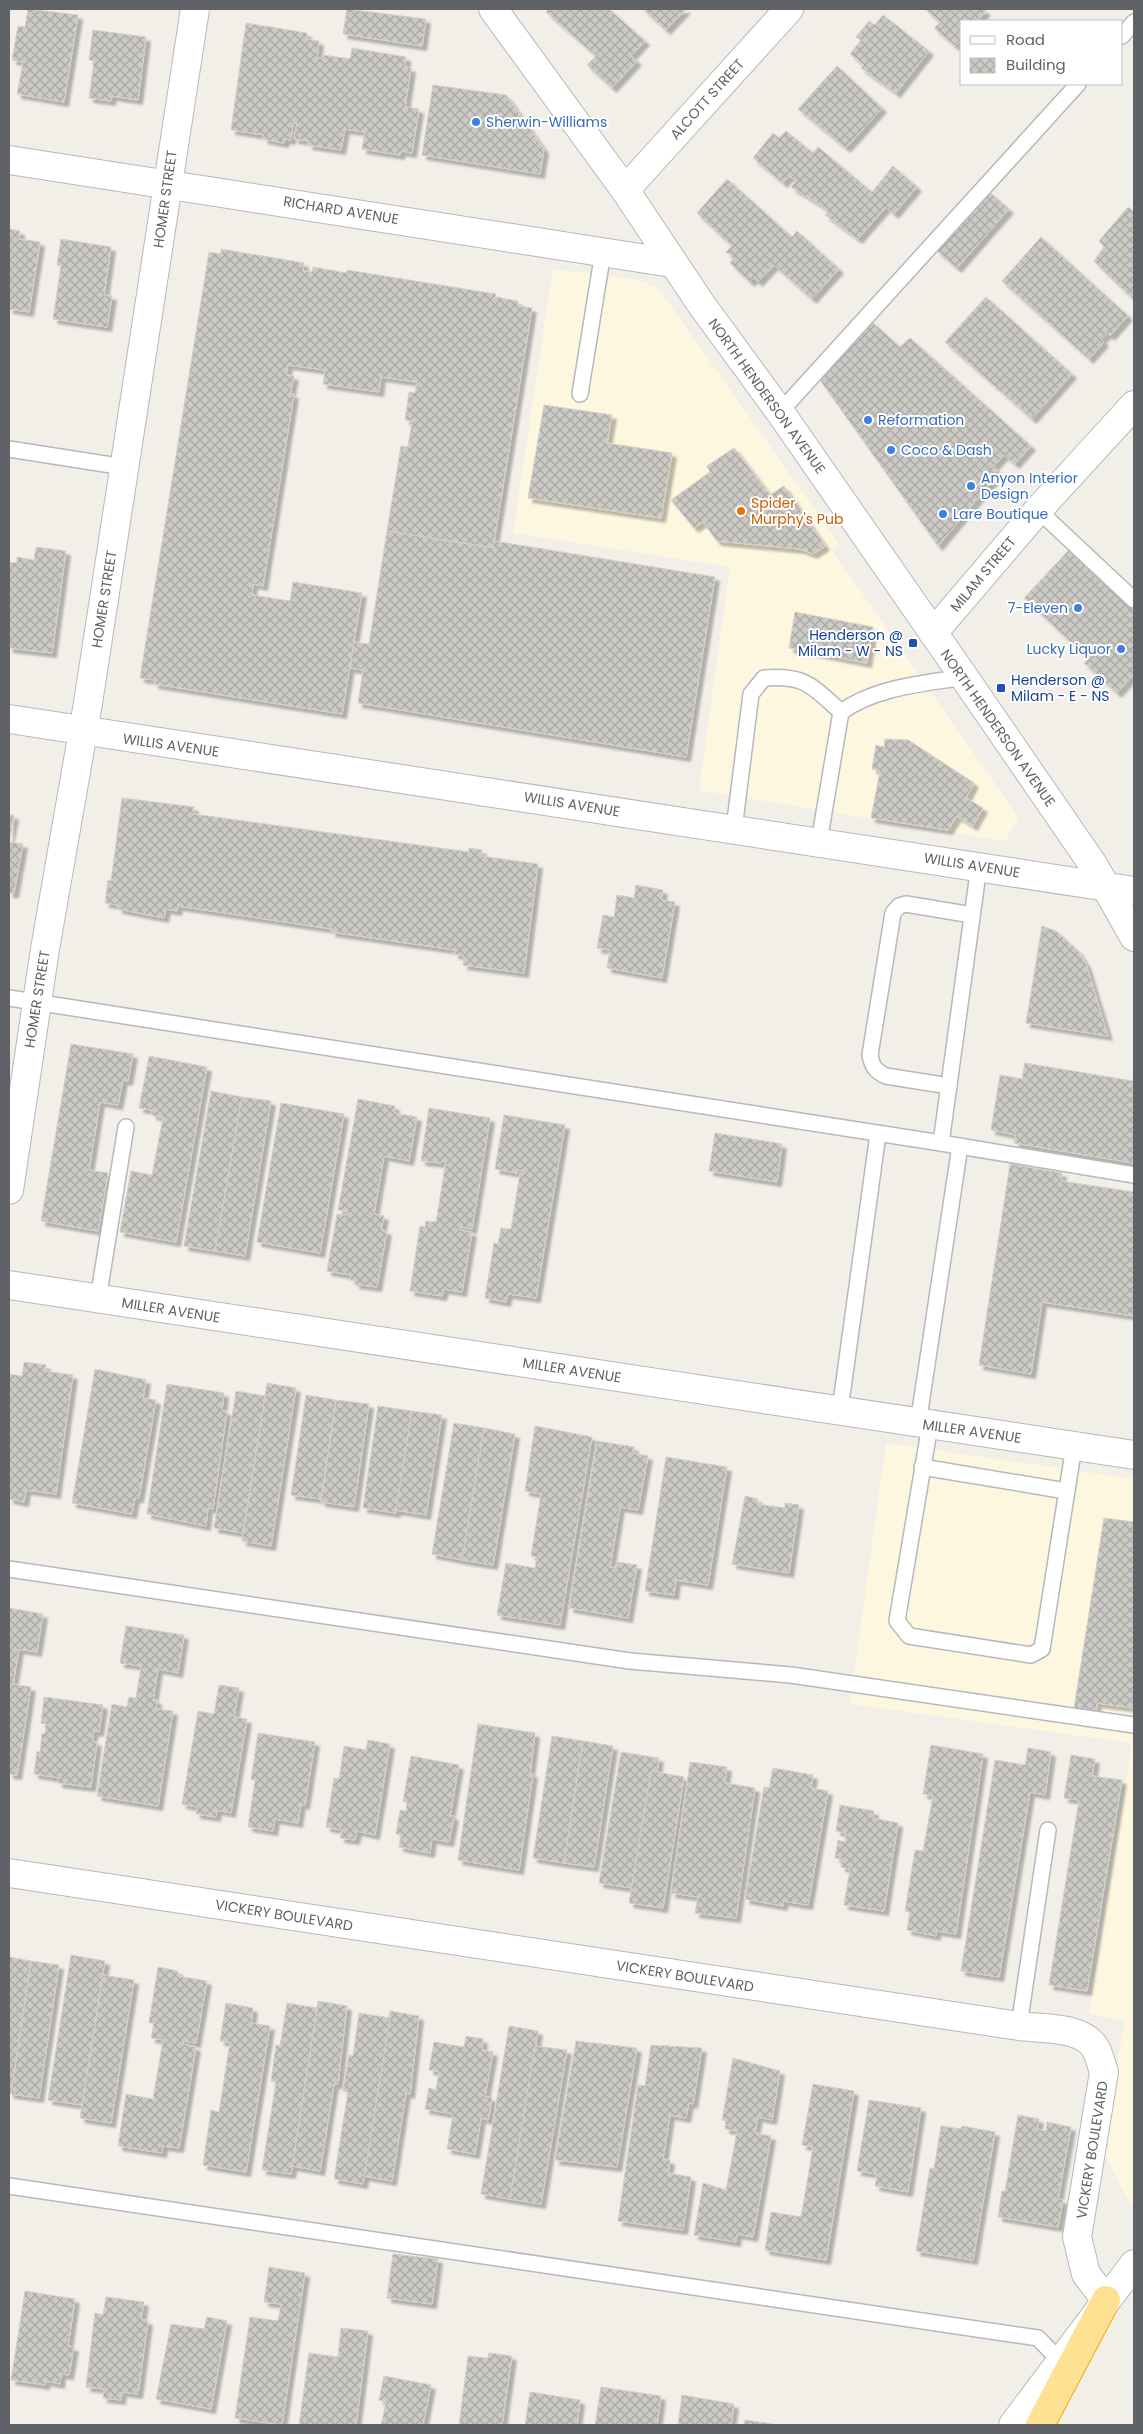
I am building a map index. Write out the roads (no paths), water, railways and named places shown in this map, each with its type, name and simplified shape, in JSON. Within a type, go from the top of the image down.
[{"type":"highway","points":[[1040,2425],[1106,2300]]},
{"type":"street","name":"HOMER STREET","points":[[9,1190],[37,1002],[83,731],[195,9]]},
{"type":"street","name":"NORTH HENDERSON AVENUE","points":[[493,9],[625,190],[672,263],[780,412],[964,677],[1107,887],[1134,937]]},
{"type":"street","name":"ALCOTT STREET","points":[[625,190],[789,9]]},
{"type":"street","name":"RICHARD AVENUE","points":[[9,160],[672,263]]},
{"type":"street","name":"MILAM STREET","points":[[933,633],[1038,510],[1134,405]]},
{"type":"street","name":"WILLIS AVENUE","points":[[9,720],[1134,891]]},
{"type":"street","name":"MILLER AVENUE","points":[[9,1285],[1134,1455]]},
{"type":"street","name":"VICKERY BOULEVARD","points":[[9,1873],[1068,2032],[1086,2037],[1095,2047],[1104,2072],[1077,2237],[1086,2274],[1106,2300]]},
{"type":"street","points":[[1013,2425],[1134,2264]]},
{"type":"lane","points":[[1123,35],[1134,22]]},
{"type":"lane","points":[[780,412],[1077,85]]},
{"type":"lane","points":[[580,394],[603,252]]},
{"type":"lane","points":[[9,449],[124,467]]},
{"type":"lane","points":[[1038,510],[1134,600]]},
{"type":"lane","points":[[734,829],[751,694],[764,678],[780,677],[804,680],[841,712]]},
{"type":"lane","points":[[819,842],[841,712],[858,700],[891,690],[964,677]]},
{"type":"lane","points":[[941,1142],[979,866]]},
{"type":"lane","points":[[949,1086],[886,1076],[877,1072],[872,1065],[870,1055],[893,913],[899,906],[906,904],[972,915]]},
{"type":"lane","points":[[9,998],[878,1134],[941,1142],[1134,1175]]},
{"type":"lane","points":[[98,1298],[126,1127]]},
{"type":"lane","points":[[840,1410],[878,1134]]},
{"type":"lane","points":[[960,1146],[924,1424],[922,1467],[897,1621],[908,1636],[1031,1655],[1042,1649],[1074,1446]]},
{"type":"lane","points":[[922,1467],[1066,1491]]},
{"type":"lane","points":[[9,1569],[630,1661],[792,1675],[1134,1725]]},
{"type":"lane","points":[[1019,2026],[1048,1830]]},
{"type":"lane","points":[[9,2186],[1038,2338],[1060,2361]]},
{"type":"place","name":"Sherwin-Williams","points":[[476,122]]},
{"type":"place","name":"Reformation","points":[[868,420]]},
{"type":"place","name":"Coco & Dash","points":[[891,450]]},
{"type":"place","name":"Anyon Interior Design","points":[[971,486]]},
{"type":"place","name":"Spider Murphy's Pub","points":[[741,511]]},
{"type":"place","name":"Lare Boutique","points":[[943,514]]},
{"type":"place","name":"7-Eleven","points":[[1078,608]]},
{"type":"place","name":"Henderson @ Milam - W - NS","points":[[913,643]]},
{"type":"place","name":"Lucky Liquor","points":[[1121,649]]},
{"type":"place","name":"Henderson @ Milam - E - NS","points":[[1001,688]]}]
